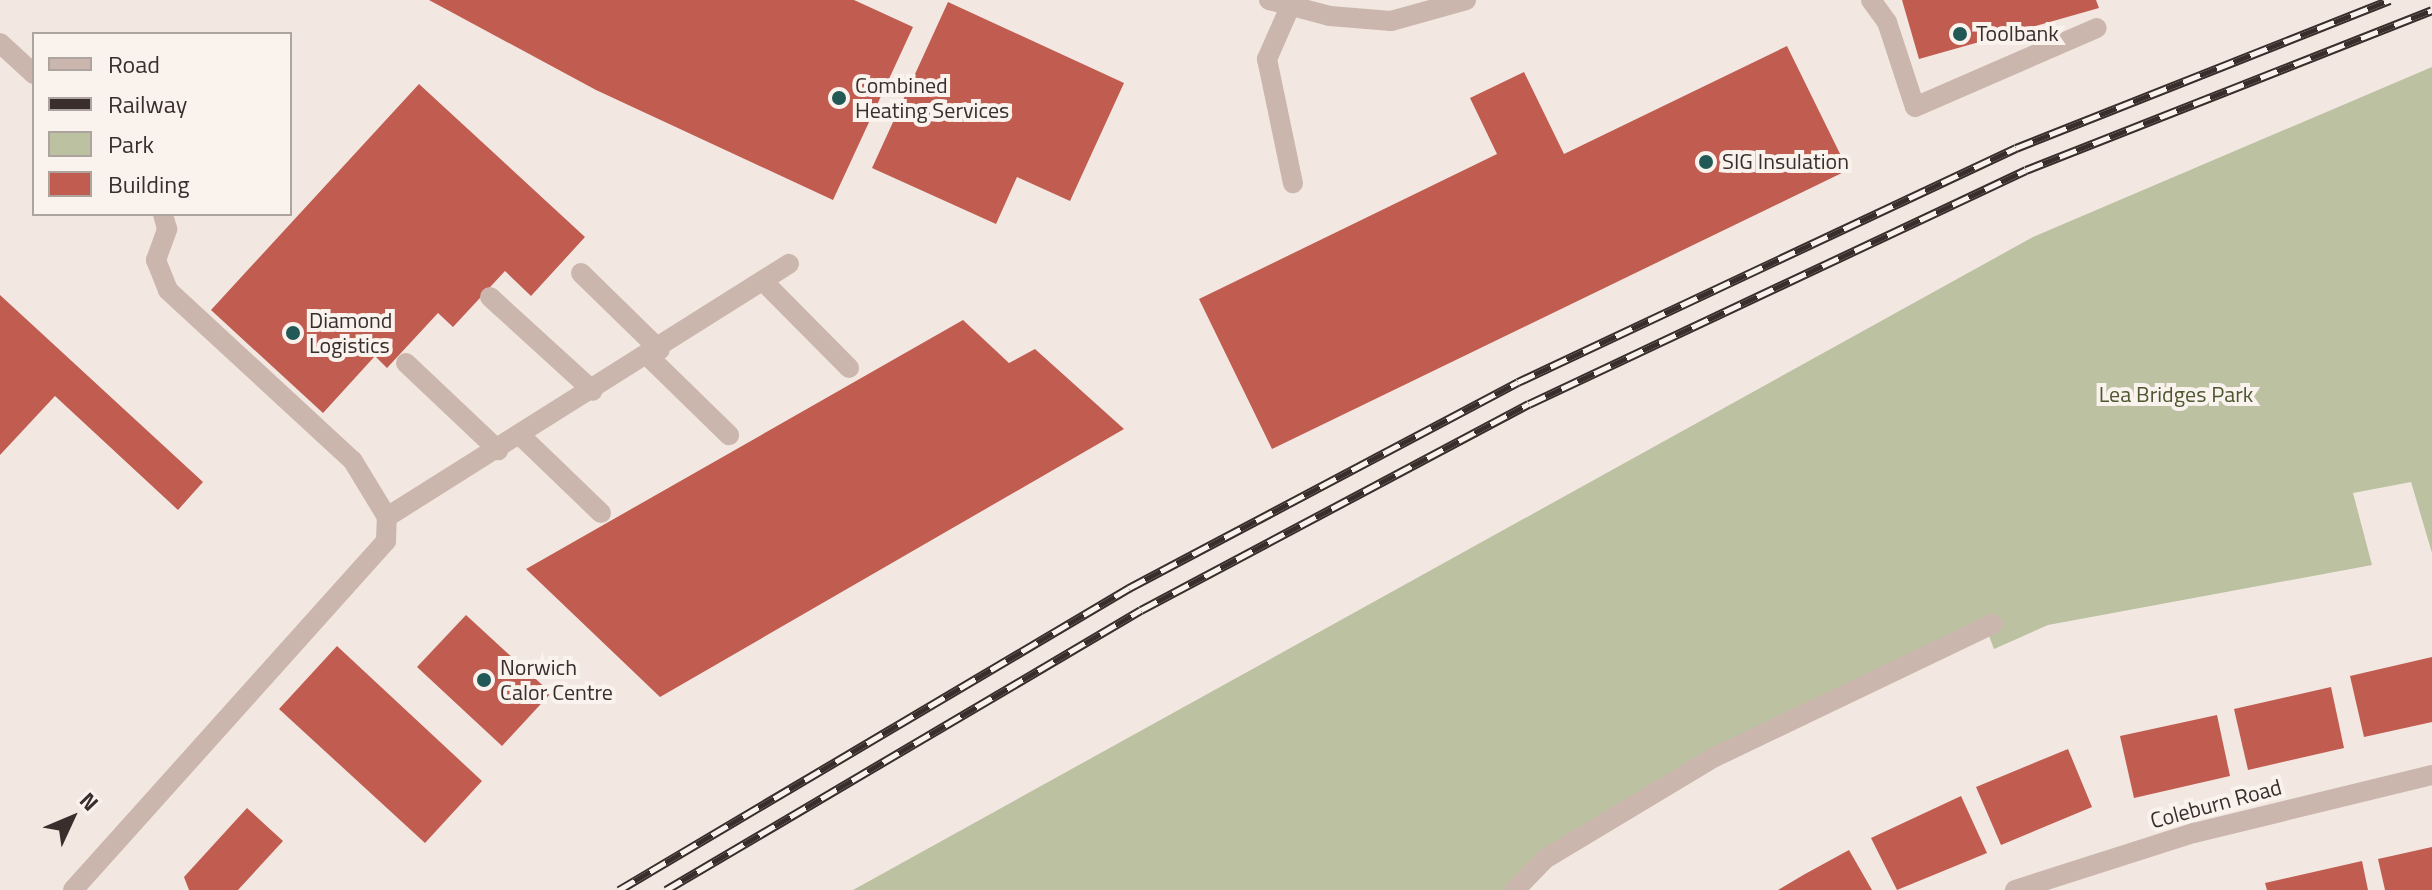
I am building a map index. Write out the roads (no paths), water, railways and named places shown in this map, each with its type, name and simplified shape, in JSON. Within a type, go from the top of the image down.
[{"type":"street","points":[[1269,0],[1289,9],[1391,21],[1466,0]]},
{"type":"street","points":[[1871,0],[1887,22],[1915,107],[2097,28]]},
{"type":"street","points":[[1289,9],[1267,59],[1293,183]]},
{"type":"street","points":[[0,43],[32,72]]},
{"type":"street","points":[[164,216],[167,229],[156,260],[168,290],[353,461],[387,517]]},
{"type":"street","points":[[73,890],[376,558],[387,517],[655,353],[789,264]]},
{"type":"street","points":[[581,273],[729,435]]},
{"type":"street","points":[[764,282],[849,368]]},
{"type":"street","points":[[490,297],[593,391]]},
{"type":"street","points":[[406,363],[498,450]]},
{"type":"street","points":[[521,436],[601,513]]},
{"type":"street","points":[[1515,890],[1545,859],[1715,757],[1993,624]]},
{"type":"street","name":"Coleburn Road","points":[[2015,890],[2194,833],[2432,775]]},
{"type":"railway","points":[[619,890],[1129,588],[1518,382],[2016,148],[2390,0]]},
{"type":"railway","points":[[666,890],[1141,610],[1529,404],[2026,170],[2432,10]]},
{"type":"place","name":"Toolbank","points":[[1960,34]]},
{"type":"place","name":"Combined Heating Services","points":[[839,98]]},
{"type":"place","name":"SIG Insulation","points":[[1706,162]]},
{"type":"place","name":"Diamond Logistics","points":[[293,333]]},
{"type":"place","name":"Norwich Calor Centre","points":[[484,680]]},
{"type":"park label","name":"Lea Bridges Park","points":[[2176,395]]}]
